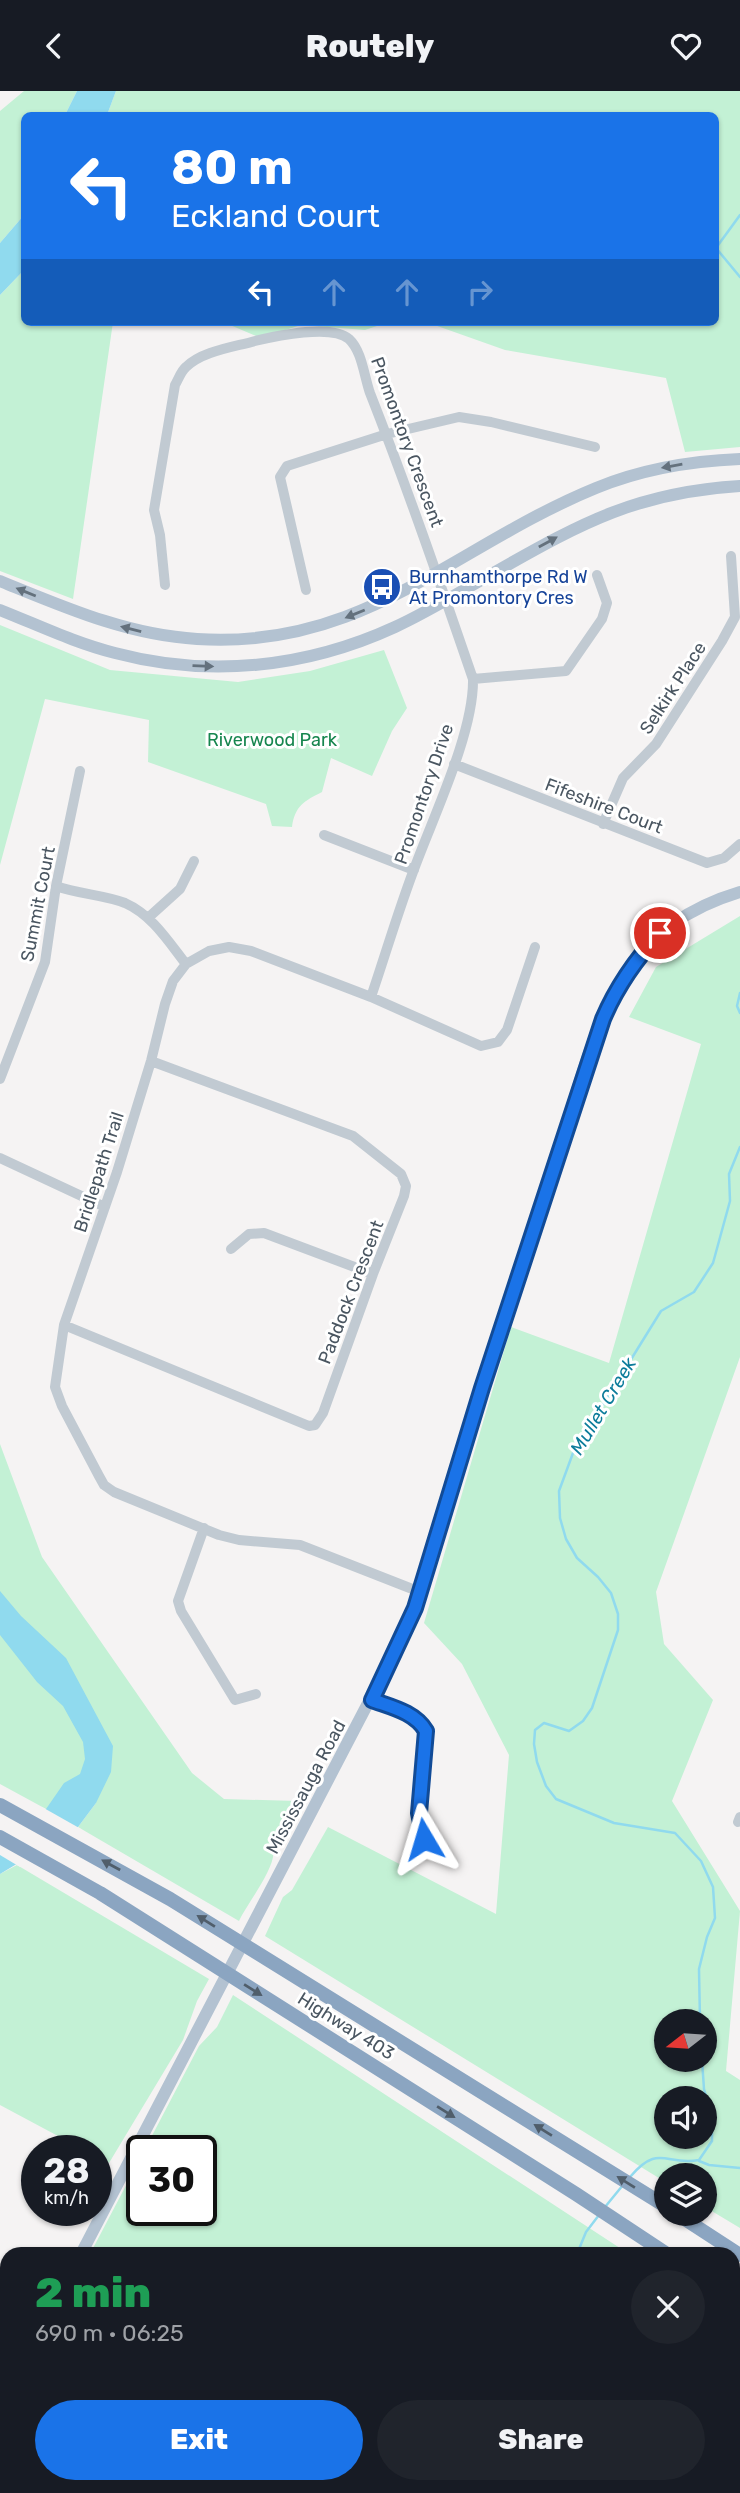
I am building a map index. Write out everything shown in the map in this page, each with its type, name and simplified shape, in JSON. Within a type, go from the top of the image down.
[{"type":"highway","name":"Highway 403","points":[[0,1805],[170,1899],[654,2199]]},
{"type":"highway","name":"Highway 403","points":[[0,1837],[100,1893],[656,2247]]},
{"type":"highway","points":[[695,2226],[728,2247]]},
{"type":"main road","points":[[0,581],[97,619],[160,635],[199,639],[245,639],[299,632],[334,622],[390,599],[556,506],[621,479],[675,465],[740,459]]},
{"type":"main road","points":[[0,610],[100,649],[151,661],[191,666],[246,666],[289,661],[340,647],[393,627],[566,532],[608,513],[673,493],[740,486]]},
{"type":"main road","name":"Mississauga Road","points":[[85,2247],[403,1636],[420,1592],[514,1287],[583,1076],[614,992],[627,971],[660,933],[707,903],[740,892]]},
{"type":"street","name":"Promontory Crescent","points":[[165,585],[160,535],[154,510],[175,385],[185,367],[201,357],[260,340],[321,331],[347,337],[356,348],[446,600]]},
{"type":"street","points":[[306,590],[280,477],[287,465],[387,434],[459,417],[492,422],[595,447]]},
{"type":"street","name":"Selkirk Place","points":[[603,824],[623,778],[656,744],[723,641],[735,617],[731,556]]},
{"type":"street","points":[[473,679],[566,671],[602,619],[607,603],[597,575]]},
{"type":"street","name":"Promontory Drive","points":[[371,997],[414,870],[454,764],[473,695],[473,679],[446,600]]},
{"type":"street","name":"Fifeshire Court","points":[[454,764],[707,863],[724,858],[740,844]]},
{"type":"street","name":"Summit Court","points":[[0,1079],[45,962],[56,886],[80,771]]},
{"type":"street","points":[[324,835],[414,870]]},
{"type":"street","points":[[149,917],[180,889],[194,861]]},
{"type":"street","points":[[56,886],[74,893],[124,902],[149,917],[186,964],[209,951],[229,947],[251,951],[371,997],[481,1046],[498,1042],[507,1030],[535,947]]},
{"type":"street","name":"Bridlepath Trail","points":[[186,964],[173,981],[105,1207],[64,1325],[55,1387],[62,1406],[104,1485],[114,1492],[219,1535],[239,1540],[300,1545],[420,1592]]},
{"type":"street","name":"Paddock Crescent","points":[[64,1325],[309,1426],[315,1425],[323,1413],[404,1196],[406,1186],[401,1174],[353,1136],[151,1061]]},
{"type":"street","points":[[0,1158],[105,1207]]},
{"type":"street","points":[[231,1249],[249,1234],[264,1233],[373,1274]]},
{"type":"street","points":[[204,1528],[178,1601],[181,1611],[235,1700],[256,1694]]},
{"type":"street","points":[[372,1700],[411,1715],[420,1721],[426,1731],[419,1813],[424,1839]]},
{"type":"green space","points":[[24,91],[77,91],[66,112],[21,112],[21,218],[0,243],[0,111]]},
{"type":"green space","points":[[116,91],[740,91],[740,447],[685,452],[666,378],[505,350],[437,326],[719,326],[719,112],[108,112]]},
{"type":"green space","points":[[21,273],[21,326],[112,326],[73,599],[0,571],[0,295]]},
{"type":"green space","points":[[232,326],[298,326],[261,338]]},
{"type":"green space","points":[[314,326],[377,326],[365,330]]},
{"type":"green space","name":"Riverwood Park","points":[[0,625],[110,670],[238,682],[310,671],[384,650],[407,708],[392,731],[372,776],[331,758],[322,792],[301,805],[295,814],[292,827],[272,826],[266,804],[148,762],[149,720],[45,699],[0,865]]},
{"type":"green space","points":[[740,916],[740,1357],[656,1592],[664,1644],[713,1700],[672,1801],[740,1911],[726,2071],[740,2080],[740,2228],[717,2214],[717,2163],[654,2163],[654,2175],[265,1936],[283,1897],[292,1890],[328,1827],[496,1914],[509,1755],[462,1664],[424,1623],[511,1327],[609,1363],[701,1044],[629,1017],[656,967]]},
{"type":"green space","points":[[0,1444],[42,1557],[192,1773],[224,1799],[297,1801],[273,1850],[266,1875],[239,1921],[78,1827],[96,1803],[46,1809],[0,1784]]},
{"type":"green space","points":[[17,1865],[209,1979],[197,2001],[183,2040],[112,2158],[112,2135],[56,2135],[0,2105],[0,1874]]},
{"type":"green space","points":[[233,1995],[618,2247],[94,2247],[105,2226],[112,2226],[112,2212],[126,2185],[126,2226],[217,2226],[217,2135],[152,2135],[199,2046],[217,2027]]},
{"type":"water","points":[[77,91],[116,91],[108,112],[66,112]]},
{"type":"water","points":[[21,218],[21,273],[0,295],[0,243]]},
{"type":"water","points":[[0,1591],[21,1616],[66,1658],[113,1746],[111,1772],[96,1803],[78,1827],[0,1874],[0,1831],[46,1809],[64,1783],[80,1774],[85,1759],[83,1742],[63,1706],[37,1682],[0,1635]]},
{"type":"pier","points":[[42,1807],[81,1829],[20,1867],[0,1855],[0,1827]]},
{"type":"waterway","name":"Mullet Creek","points":[[719,244],[740,215]]},
{"type":"waterway","name":"Mullet Creek","points":[[719,252],[740,277]]},
{"type":"waterway","name":"Mullet Creek","points":[[740,993],[737,1006],[740,1013]]},
{"type":"waterway","name":"Mullet Creek","points":[[700,2009],[699,1969],[715,1918],[713,1887],[701,1861],[675,1833],[614,1823],[556,1799],[546,1786],[534,1744],[535,1730],[544,1723],[569,1731],[583,1721],[592,1708],[618,1630],[618,1614],[611,1593],[577,1558],[566,1539],[560,1518],[559,1491],[573,1453],[661,1311],[694,1292],[713,1263],[730,1201],[729,1174],[740,1147]]},
{"type":"waterway","name":"Mullet Creek","points":[[630,2177],[648,2161],[656,2158],[699,2160],[712,2141],[712,2117],[704,2089],[703,2072]]},
{"type":"waterway","points":[[699,2161],[709,2165],[740,2168]]},
{"type":"waterway","name":"Mullet Creek","points":[[605,2207],[623,2185]]},
{"type":"waterway","name":"Mullet Creek","points":[[580,2247],[586,2232],[599,2215]]},
{"type":"place","name":"Burnhamthorpe Rd W At Promontory Cres","points":[[382,587]]},
{"type":"route","points":[[424,1839],[419,1813],[426,1731],[420,1721],[411,1715],[372,1700],[415,1608],[482,1388],[603,1019],[614,992],[627,971],[660,933]]}]
